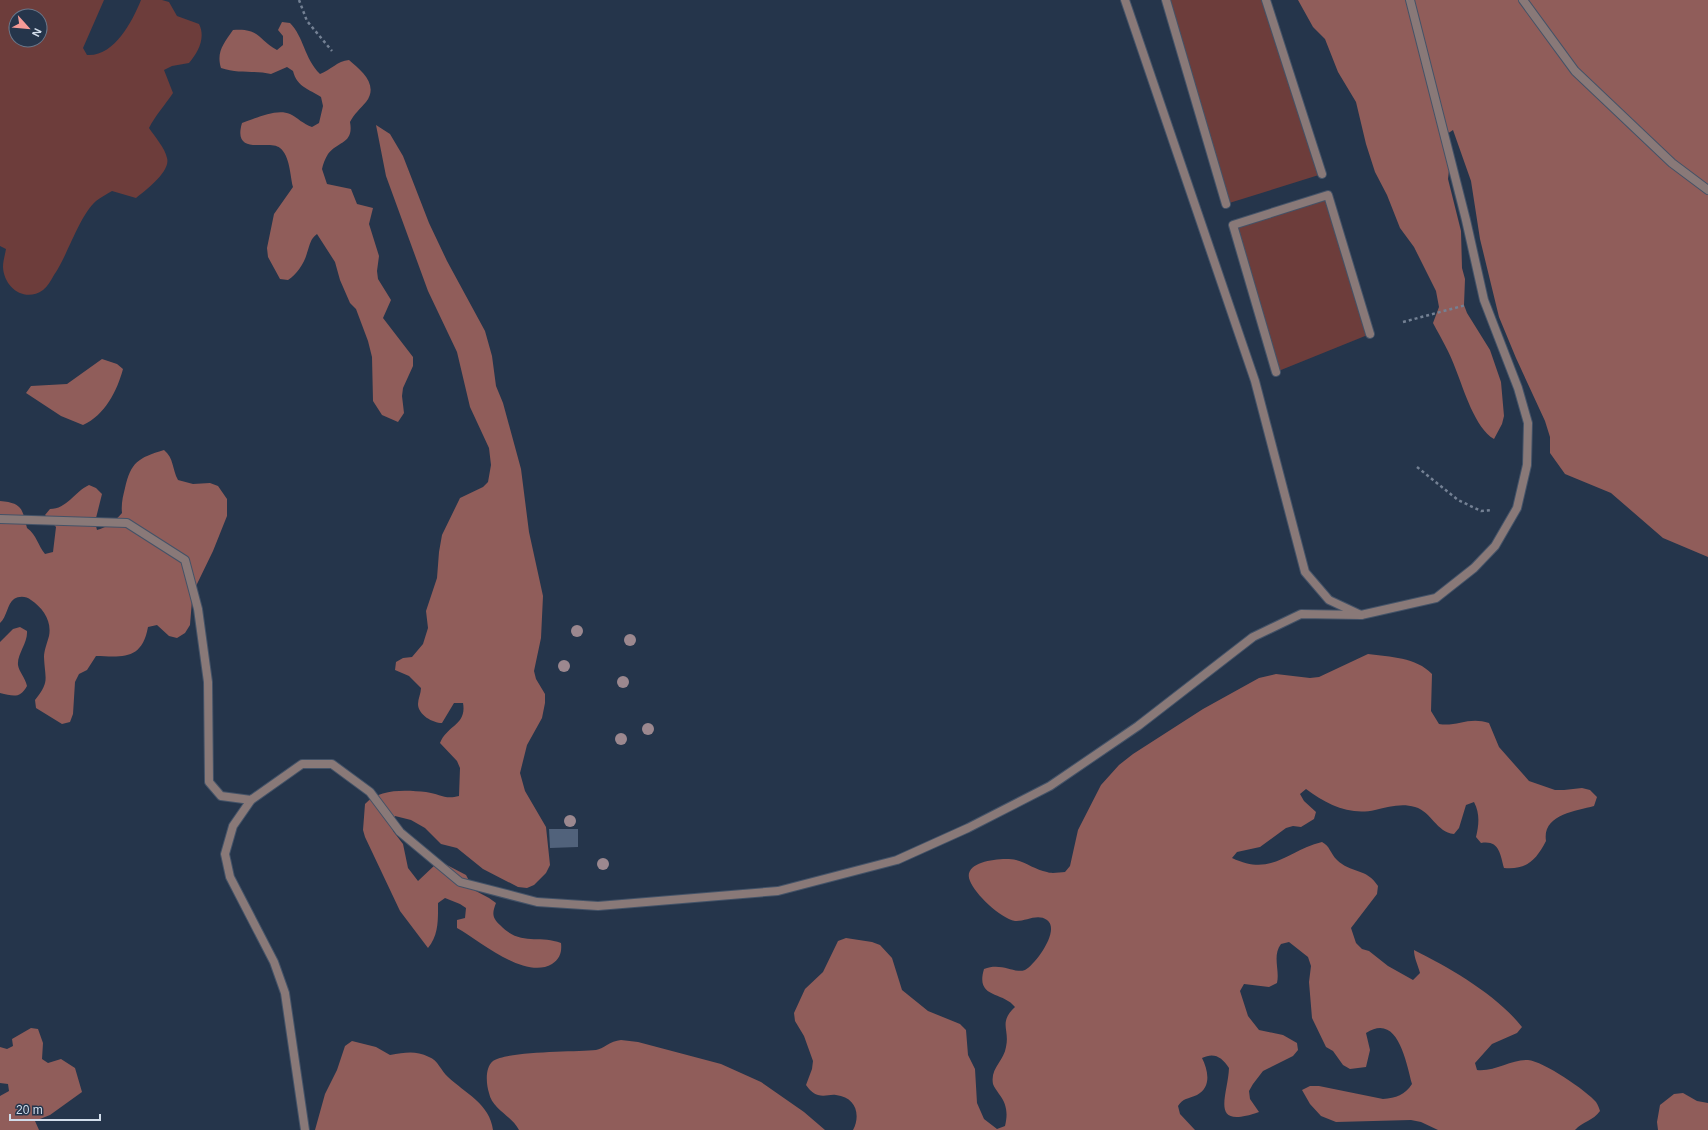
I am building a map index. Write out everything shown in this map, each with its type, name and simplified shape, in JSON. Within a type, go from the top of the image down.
[{"type":"street","points":[[1125,0],[1255,381],[1305,572],[1329,600],[1361,614]]},
{"type":"street","points":[[1166,0],[1226,204]]},
{"type":"street","points":[[1266,0],[1322,174]]},
{"type":"street","points":[[305,1130],[284,993],[274,962],[230,877],[225,854],[233,826],[251,800],[302,764],[332,764],[370,792],[400,832],[460,882],[537,902],[598,906],[778,891],[897,860],[968,828],[1050,786],[1138,726],[1253,637],[1301,614],[1361,614],[1436,598],[1474,568],[1495,546],[1517,508],[1527,464],[1528,423],[1518,388],[1484,300],[1466,220],[1410,0]]},
{"type":"street","points":[[1523,0],[1575,71],[1672,163],[1708,190]]},
{"type":"street","points":[[1276,372],[1233,225],[1328,195],[1370,334]]},
{"type":"street","points":[[0,519],[127,522],[185,560],[198,609],[208,682],[208,782],[221,796],[251,800]]},
{"type":"path","points":[[299,0],[307,21],[332,51]]},
{"type":"path","points":[[1403,322],[1484,300]]},
{"type":"path","points":[[1417,467],[1458,500],[1480,511],[1517,508]]},
{"type":"shaded area","points":[[0,0],[104,0],[83,48],[87,55],[97,54],[114,44],[127,28],[141,0],[162,0],[169,2],[177,16],[199,24],[202,34],[200,45],[189,63],[172,66],[164,70],[173,93],[149,128],[162,146],[167,158],[165,169],[157,180],[136,198],[112,191],[96,201],[84,216],[59,267],[49,283],[43,290],[36,294],[23,294],[11,287],[7,281],[4,275],[3,267],[6,249],[0,246]]},
{"type":"shaded area","points":[[1166,0],[1266,0],[1322,174],[1226,204]]},
{"type":"shaded area","points":[[1298,0],[1708,0],[1708,557],[1663,538],[1611,493],[1565,474],[1550,453],[1550,437],[1545,421],[1499,317],[1480,239],[1471,181],[1453,130],[1447,134],[1451,153],[1448,179],[1461,231],[1462,268],[1465,279],[1464,305],[1467,313],[1490,350],[1501,382],[1504,416],[1502,424],[1494,439],[1487,434],[1481,426],[1471,408],[1451,358],[1433,323],[1439,307],[1436,291],[1414,247],[1400,228],[1387,195],[1375,172],[1366,144],[1356,102],[1338,72],[1325,39],[1313,27]]},
{"type":"shaded area","points":[[282,22],[290,23],[295,29],[311,61],[320,74],[341,62],[349,60],[364,74],[370,84],[370,96],[350,122],[350,134],[328,154],[322,169],[327,184],[351,189],[357,204],[373,208],[369,224],[379,256],[377,271],[378,279],[391,300],[383,318],[413,357],[413,366],[403,388],[402,396],[404,413],[398,422],[382,415],[373,401],[372,357],[368,341],[356,309],[350,303],[340,280],[335,262],[317,234],[312,240],[302,265],[288,280],[280,279],[268,257],[267,248],[274,214],[293,187],[290,171],[286,156],[280,148],[268,145],[253,145],[242,140],[240,133],[242,123],[266,114],[285,112],[312,127],[319,123],[323,106],[321,97],[300,84],[297,81],[293,71],[287,67],[271,74],[234,71],[221,68],[220,52],[233,30],[242,30],[254,33],[277,50],[283,45],[283,36],[278,30]]},
{"type":"shaded area","points":[[376,125],[390,134],[403,156],[429,223],[447,261],[485,331],[492,356],[496,386],[503,403],[521,469],[529,532],[543,596],[541,638],[534,671],[536,679],[545,694],[545,703],[542,718],[527,745],[520,773],[525,791],[546,827],[550,865],[546,873],[534,885],[527,888],[518,887],[483,869],[457,848],[441,844],[425,828],[411,820],[395,816],[392,823],[393,831],[403,844],[408,868],[418,881],[436,864],[445,864],[466,875],[474,890],[496,903],[493,913],[494,918],[508,932],[523,938],[545,939],[561,943],[559,958],[552,964],[541,968],[529,967],[503,957],[457,928],[457,920],[465,918],[466,908],[445,898],[438,903],[438,921],[436,932],[432,943],[428,948],[400,911],[363,830],[365,804],[378,795],[394,791],[410,791],[426,792],[446,797],[459,796],[460,768],[457,761],[440,743],[447,732],[459,721],[462,716],[463,703],[454,703],[442,723],[434,722],[420,712],[418,702],[421,688],[409,676],[395,670],[396,662],[403,658],[412,657],[423,644],[428,628],[426,611],[437,578],[442,535],[460,498],[483,487],[488,482],[491,465],[489,448],[470,407],[457,352],[428,291],[386,176]]},
{"type":"shaded area","points":[[1328,195],[1370,334],[1276,372],[1233,225]]},
{"type":"shaded area","points":[[102,359],[117,364],[123,369],[114,394],[104,409],[91,421],[83,425],[61,416],[26,393],[31,386],[67,384]]},
{"type":"shaded area","points":[[164,450],[170,457],[178,480],[193,484],[210,483],[218,486],[227,499],[227,516],[213,551],[197,584],[192,600],[190,625],[185,633],[177,638],[169,636],[157,625],[148,627],[141,646],[136,651],[123,656],[115,657],[96,656],[87,670],[79,674],[75,682],[73,714],[70,722],[62,724],[36,708],[35,700],[40,694],[46,680],[44,655],[50,630],[46,615],[31,600],[25,597],[20,597],[12,601],[0,623],[0,501],[17,505],[22,511],[27,528],[33,534],[45,554],[53,552],[56,527],[45,515],[50,509],[66,503],[89,485],[96,488],[102,494],[95,522],[97,530],[108,526],[122,513],[124,491],[127,479],[133,467],[142,459]]},
{"type":"shaded area","points":[[20,627],[27,631],[26,640],[19,657],[18,665],[27,686],[19,695],[12,696],[0,693],[0,642],[13,629]]},
{"type":"shaded area","points":[[1368,654],[1394,657],[1411,661],[1426,668],[1432,674],[1431,711],[1439,724],[1445,725],[1469,721],[1482,721],[1489,723],[1499,747],[1529,781],[1555,790],[1582,788],[1590,790],[1597,797],[1594,806],[1569,812],[1554,820],[1549,825],[1546,832],[1546,841],[1538,854],[1530,862],[1519,867],[1504,868],[1498,849],[1492,844],[1481,843],[1476,837],[1478,819],[1474,802],[1466,805],[1459,828],[1454,834],[1443,830],[1426,813],[1415,807],[1400,805],[1366,811],[1347,810],[1330,804],[1306,789],[1300,794],[1304,801],[1316,812],[1314,819],[1301,827],[1293,826],[1286,828],[1260,847],[1237,852],[1232,858],[1258,865],[1269,864],[1309,846],[1322,842],[1325,844],[1337,860],[1342,864],[1369,876],[1378,886],[1377,894],[1351,928],[1356,943],[1362,949],[1369,951],[1388,966],[1413,980],[1420,973],[1415,959],[1414,950],[1443,965],[1472,983],[1500,1004],[1522,1027],[1517,1033],[1492,1044],[1475,1063],[1477,1070],[1490,1069],[1522,1060],[1528,1060],[1544,1065],[1574,1084],[1596,1102],[1600,1111],[1594,1117],[1575,1130],[1438,1130],[1421,1122],[1411,1120],[1336,1122],[1321,1116],[1310,1104],[1302,1090],[1310,1086],[1319,1086],[1383,1099],[1400,1095],[1412,1084],[1399,1042],[1393,1034],[1386,1029],[1377,1028],[1366,1033],[1370,1050],[1366,1067],[1350,1069],[1343,1065],[1333,1051],[1326,1047],[1312,1018],[1309,982],[1311,966],[1308,957],[1289,942],[1281,944],[1278,949],[1277,983],[1269,987],[1244,984],[1240,991],[1248,1016],[1259,1030],[1283,1035],[1297,1043],[1298,1050],[1293,1056],[1263,1071],[1249,1091],[1250,1099],[1259,1112],[1233,1117],[1227,1113],[1224,1107],[1229,1068],[1221,1058],[1210,1055],[1202,1058],[1207,1073],[1207,1083],[1205,1088],[1197,1095],[1184,1100],[1178,1106],[1180,1114],[1195,1130],[853,1130],[857,1118],[855,1108],[848,1099],[843,1096],[818,1095],[812,1092],[806,1085],[812,1069],[813,1061],[804,1036],[795,1021],[794,1013],[805,989],[823,972],[838,941],[846,938],[872,942],[880,945],[892,958],[902,990],[928,1011],[960,1024],[966,1030],[968,1055],[975,1069],[977,1103],[984,1119],[997,1129],[1005,1126],[1007,1113],[1002,1098],[993,1085],[993,1073],[1005,1052],[1007,1041],[1007,1017],[1015,1007],[1010,1002],[987,990],[983,985],[982,979],[984,969],[990,967],[1002,967],[1016,971],[1025,970],[1040,955],[1049,939],[1051,931],[1047,920],[1043,918],[1039,917],[1015,921],[995,910],[982,899],[970,881],[969,874],[972,869],[985,862],[1010,859],[1020,861],[1049,873],[1065,872],[1070,866],[1078,830],[1101,785],[1119,765],[1133,754],[1203,709],[1259,678],[1276,674],[1310,678],[1319,677]]},
{"type":"shaded area","points":[[31,1028],[38,1029],[43,1043],[42,1059],[48,1063],[61,1059],[75,1068],[82,1092],[50,1115],[35,1121],[39,1130],[0,1130],[0,1096],[9,1091],[8,1084],[0,1083],[0,1047],[7,1049],[13,1046],[12,1039]]},
{"type":"shaded area","points":[[621,1040],[638,1042],[721,1064],[761,1082],[804,1112],[825,1130],[519,1130],[491,1099],[487,1085],[487,1071],[493,1061],[512,1055],[542,1052],[596,1050]]},
{"type":"shaded area","points":[[352,1041],[376,1047],[390,1055],[419,1053],[432,1058],[448,1077],[482,1106],[491,1121],[493,1130],[315,1130],[325,1094],[337,1070],[345,1046]]},
{"type":"shaded area","points":[[1683,1093],[1697,1101],[1708,1103],[1708,1130],[1658,1130],[1657,1122],[1660,1105],[1674,1094]]},
{"type":"building","points":[[549,829],[578,829],[578,847],[550,848]]}]
